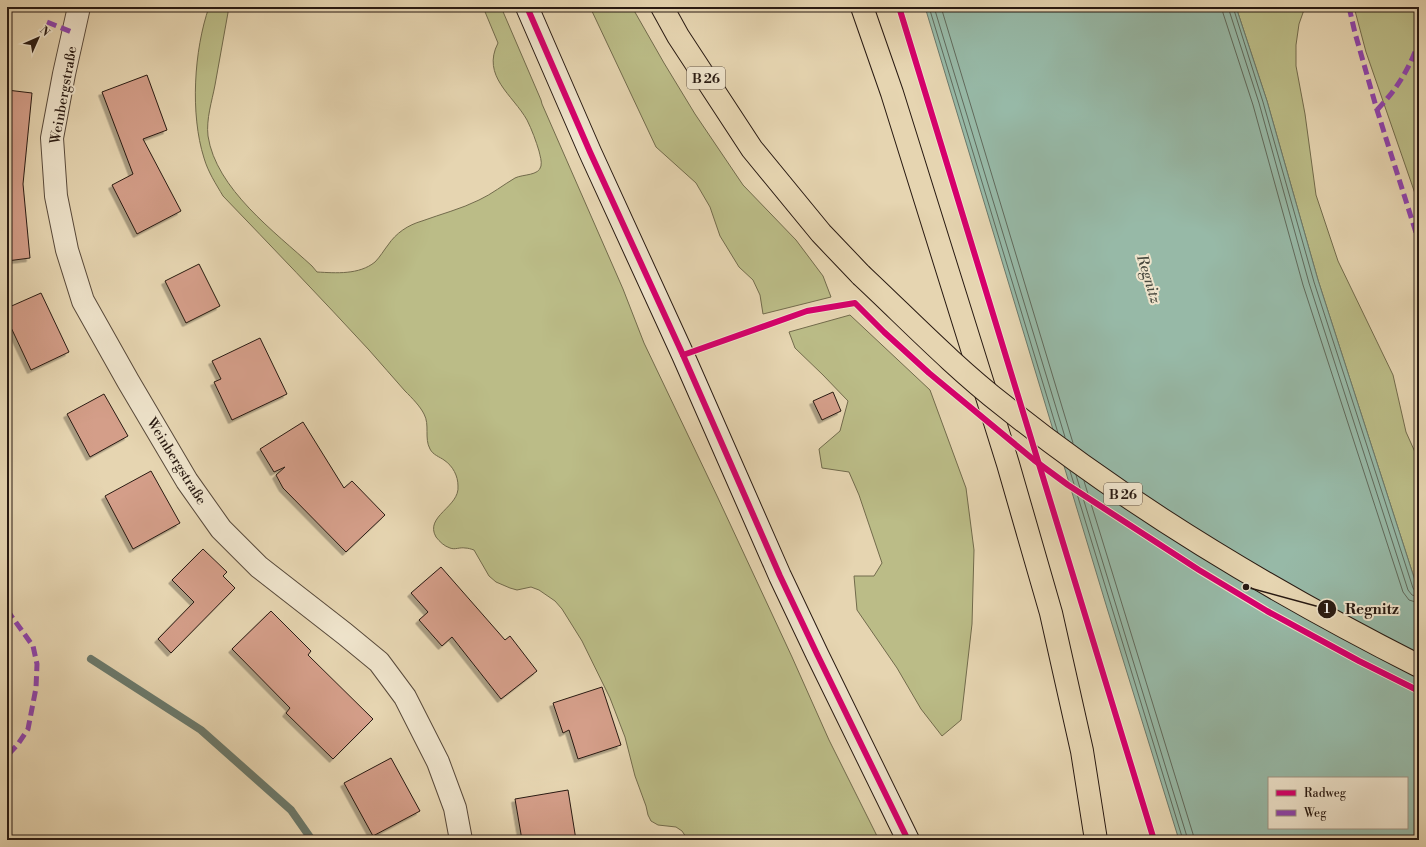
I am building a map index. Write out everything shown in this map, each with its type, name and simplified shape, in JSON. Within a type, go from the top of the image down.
[{"type":"main road","name":"B 26","points":[[662,7],[678,36],[752,149],[820,233],[861,275],[936,346],[1001,404],[1076,461],[1143,508],[1211,551],[1278,590],[1419,666]]},
{"type":"main road","points":[[862,7],[892,93],[1006,456],[1051,613],[1082,751],[1096,840]]},
{"type":"street","name":"Weinbergstraße","points":[[80,7],[64,74],[52,138],[56,196],[67,250],[83,301],[187,481],[222,529],[259,567],[379,662],[405,697],[438,762],[455,808],[461,840]]},
{"type":"street","points":[[527,7],[590,152],[683,355],[780,576],[908,840]]},
{"type":"green space","points":[[209,7],[229,7],[208,123],[208,136],[213,155],[222,174],[249,208],[317,272],[339,273],[355,271],[369,266],[377,260],[395,237],[412,225],[472,203],[515,178],[537,172],[540,169],[541,158],[531,128],[521,111],[501,84],[493,65],[494,55],[498,43],[483,7],[501,7],[623,289],[644,343],[718,498],[829,740],[879,840],[688,840],[682,831],[676,827],[658,825],[651,821],[635,776],[625,737],[610,698],[582,641],[562,609],[555,601],[539,590],[531,587],[517,590],[496,582],[489,576],[474,550],[468,548],[450,548],[442,544],[436,537],[434,530],[435,523],[438,517],[454,500],[457,493],[458,482],[450,465],[431,451],[427,440],[426,418],[422,411],[416,402],[369,350],[223,196],[212,178],[200,141],[195,102],[197,62],[204,24]]},
{"type":"green space","points":[[590,7],[632,7],[695,114],[743,185],[796,240],[823,276],[831,297],[763,314],[760,295],[753,280],[739,267],[720,236],[710,207],[696,183],[656,147]]},
{"type":"green space","points":[[1236,7],[1305,7],[1299,24],[1296,45],[1296,66],[1305,114],[1316,195],[1338,261],[1393,375],[1406,432],[1419,461],[1419,593],[1318,280],[1267,101]]},
{"type":"green space","points":[[1354,7],[1419,7],[1419,205],[1366,52]]},
{"type":"green space","points":[[850,315],[930,390],[966,488],[974,550],[972,624],[961,720],[942,736],[921,709],[897,668],[857,610],[854,576],[874,576],[882,563],[859,495],[849,472],[822,468],[819,449],[840,431],[848,401],[795,348],[789,332]]},
{"type":"water","points":[[925,7],[1236,7],[1267,101],[1318,280],[1419,593],[1419,840],[1179,840],[1107,608]]},
{"type":"building","points":[[147,75],[167,130],[143,139],[181,211],[137,234],[112,185],[133,174],[102,92]]},
{"type":"building","points":[[7,90],[32,93],[23,184],[30,258],[7,261]]},
{"type":"building","points":[[199,264],[220,306],[186,323],[165,281]]},
{"type":"building","points":[[41,293],[69,352],[31,370],[7,319],[7,308]]},
{"type":"building","points":[[260,338],[287,394],[232,420],[214,382],[221,379],[212,361]]},
{"type":"building","points":[[833,392],[841,411],[822,420],[813,401]]},
{"type":"building","points":[[104,394],[128,436],[90,457],[67,414]]},
{"type":"building","points":[[303,422],[344,488],[352,481],[385,515],[346,552],[283,488],[276,475],[285,467],[274,472],[260,449]]},
{"type":"building","points":[[151,471],[180,523],[133,549],[105,496]]},
{"type":"building","points":[[203,549],[227,572],[223,576],[235,588],[171,653],[158,639],[194,602],[172,580]]},
{"type":"building","points":[[441,567],[505,640],[510,636],[537,671],[501,699],[452,637],[442,646],[419,620],[428,612],[411,593]]},
{"type":"building","points":[[271,611],[311,651],[308,655],[373,719],[333,759],[286,713],[290,708],[232,649]]},
{"type":"building","points":[[602,687],[621,745],[578,759],[569,730],[563,733],[553,703]]},
{"type":"building","points":[[391,758],[420,811],[373,836],[344,783]]},
{"type":"building","points":[[568,790],[576,840],[522,840],[515,799]]},
{"type":"waterway","points":[[91,659],[201,730],[291,810],[312,840]]},
{"type":"marked path","points":[[1349,7],[1377,110],[1419,242]]},
{"type":"marked path","points":[[47,22],[74,33]]},
{"type":"marked path","points":[[1377,110],[1402,78],[1419,41]]},
{"type":"marked path","points":[[7,610],[33,646],[37,664],[36,688],[28,729],[18,744],[7,756]]},
{"type":"cycle path","points":[[527,7],[590,152],[683,355],[780,576],[908,840]]},
{"type":"cycle path","points":[[899,7],[1154,840]]},
{"type":"cycle path","points":[[683,355],[807,311],[855,303],[929,373],[1034,460],[1068,485],[1199,570],[1267,611],[1359,661],[1419,691]]},
{"type":"place","name":"Regnitz","points":[[1246,587]]}]
